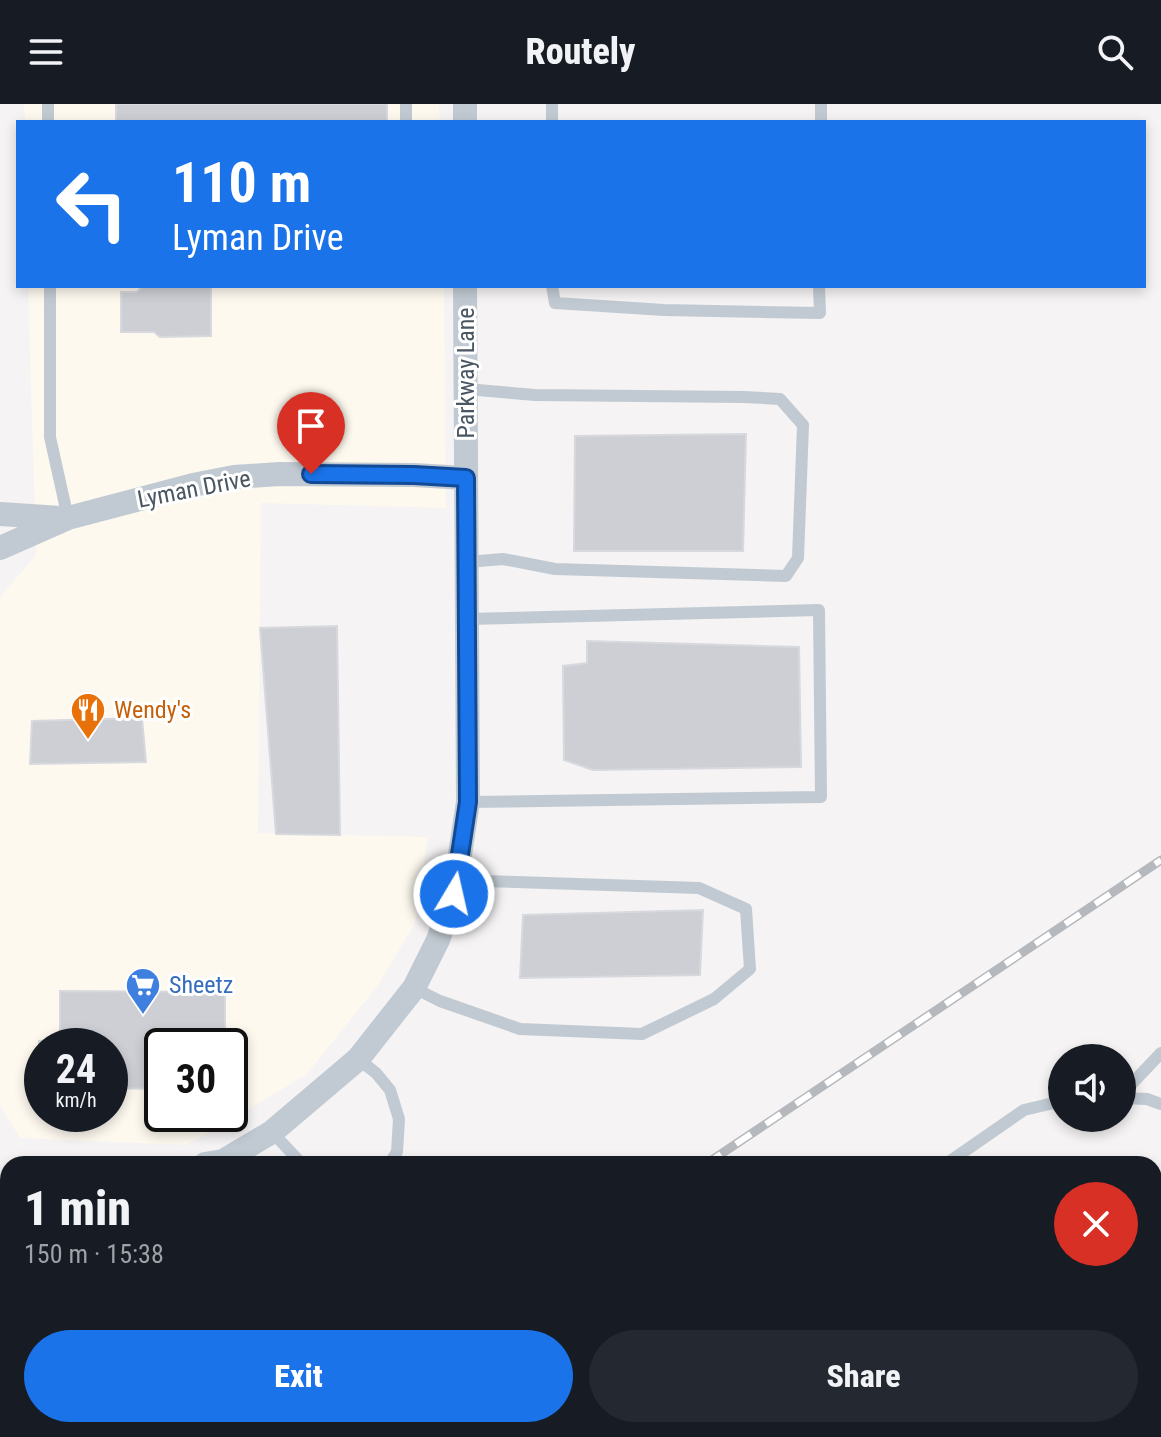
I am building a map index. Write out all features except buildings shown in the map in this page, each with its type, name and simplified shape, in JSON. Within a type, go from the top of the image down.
[{"type":"street","name":"Parkway Lane","points":[[229,1156],[272,1132],[358,1059],[414,988],[444,928],[454,894],[468,802],[465,288]]},
{"type":"street","name":"Lyman Drive","points":[[0,548],[68,518],[234,477],[370,474],[466,478]]},
{"type":"street","name":"Lyman Drive","points":[[0,514],[68,518]]},
{"type":"lane","points":[[50,288],[50,437],[68,518]]},
{"type":"lane","points":[[552,288],[555,303],[664,310],[820,313],[819,288]]},
{"type":"lane","points":[[466,389],[535,395],[780,399],[803,425],[798,558],[786,576],[555,569],[503,559],[467,562]]},
{"type":"lane","points":[[467,619],[819,610],[821,797],[468,802]]},
{"type":"lane","points":[[414,988],[440,1001],[520,1029],[642,1034],[714,999],[750,969],[746,909],[699,888],[484,881],[457,874]]},
{"type":"lane","points":[[1136,1081],[1161,1053]]},
{"type":"lane","points":[[358,1059],[376,1073],[390,1090],[399,1119],[394,1156]]},
{"type":"lane","points":[[1136,1098],[1161,1104]]},
{"type":"lane","points":[[958,1156],[1024,1110],[1048,1104]]},
{"type":"lane","points":[[272,1132],[294,1156]]},
{"type":"shaded area","points":[[24,104],[439,104],[440,120],[25,120]]},
{"type":"shaded area","points":[[28,288],[444,288],[446,508],[261,503],[258,833],[428,837],[415,923],[379,984],[306,1075],[248,1109],[248,1028],[144,1028],[144,1132],[209,1132],[187,1145],[20,1138],[0,1105],[0,597],[36,555]]},
{"type":"railway","points":[[718,1156],[1161,860]]},
{"type":"place","name":"Wendy's","points":[[88,741]]},
{"type":"place","name":"Sheetz","points":[[143,1016]]},
{"type":"route","points":[[311,474],[466,478],[468,802],[454,894]]}]
